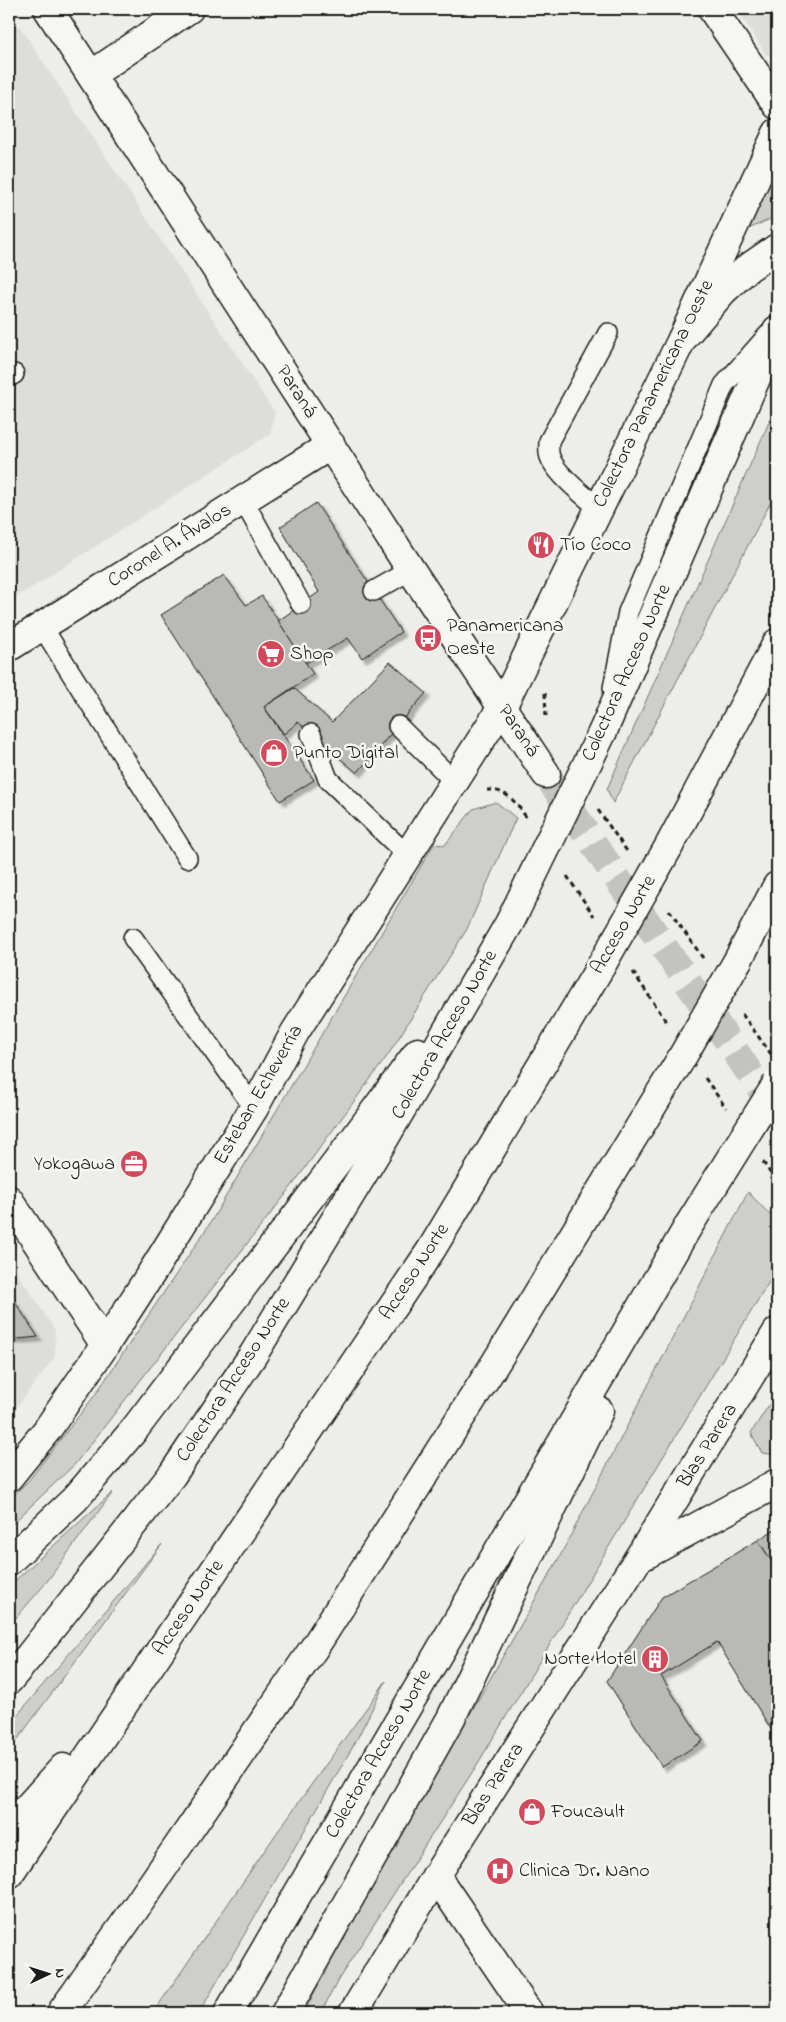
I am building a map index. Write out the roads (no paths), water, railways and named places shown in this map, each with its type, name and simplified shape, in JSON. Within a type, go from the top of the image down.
[{"type":"main road","name":"Paraná","points":[[48,9],[411,570],[546,774]]},
{"type":"main road","points":[[90,75],[189,9]]},
{"type":"main road","points":[[712,9],[777,105]]},
{"type":"main road","name":"Colectora Panamericana Oeste","points":[[502,707],[682,339],[777,133]]},
{"type":"main road","points":[[682,339],[723,292],[748,268],[777,248]]},
{"type":"main road","name":"Colectora Acceso Norte","points":[[9,1680],[172,1474],[253,1355],[380,1148],[508,926],[604,729],[777,330]]},
{"type":"main road","name":"Coronel A. Ávalos","points":[[9,647],[331,445]]},
{"type":"main road","name":"Acceso Norte","points":[[9,1874],[431,1250],[601,966],[668,848],[777,643]]},
{"type":"main road","name":"Esteban Echeverría","points":[[9,1477],[46,1430],[105,1345],[254,1108],[295,1032],[502,707]]},
{"type":"main road","points":[[61,2013],[128,1919],[316,1645],[496,1362],[682,1059],[777,886]]},
{"type":"main road","points":[[9,1560],[76,1499],[134,1430],[346,1150],[508,926]]},
{"type":"main road","name":"Colectora Acceso Norte","points":[[228,2013],[687,1228],[777,1084]]},
{"type":"main road","points":[[9,1200],[105,1345]]},
{"type":"main road","points":[[285,2013],[451,1718],[687,1228]]},
{"type":"main road","name":"Blas Parera","points":[[353,2013],[436,1876],[638,1559],[777,1332]]},
{"type":"main road","name":"Blas Parera","points":[[638,1559],[777,1483]]},
{"type":"main road","points":[[9,1828],[133,1690]]},
{"type":"main road","points":[[436,1876],[529,2013]]},
{"type":"main road","points":[[76,2013],[128,1919]]},
{"type":"lane","points":[[604,729],[628,612],[724,385],[777,325]]},
{"type":"lane","points":[[599,508],[571,485],[550,458],[549,441],[608,333]]},
{"type":"lane","points":[[243,500],[301,604]]},
{"type":"lane","points":[[374,591],[411,570]]},
{"type":"lane","points":[[42,626],[187,858]]},
{"type":"lane","points":[[398,726],[455,782]]},
{"type":"lane","points":[[311,734],[328,779],[408,856]]},
{"type":"lane","points":[[133,938],[254,1108]]},
{"type":"tunnel","points":[[546,774],[777,1113]]},
{"type":"place","name":"Tío Coco","points":[[541,545]]},
{"type":"place","name":"Panamericana Oeste","points":[[428,638]]},
{"type":"place","name":"Shop","points":[[271,654]]},
{"type":"place","name":"Punto Digital","points":[[274,753]]},
{"type":"place","name":"Yokogawa","points":[[134,1164]]},
{"type":"place","name":"Norte Hotel","points":[[655,1659]]},
{"type":"place","name":"Foucault","points":[[532,1812]]},
{"type":"place","name":"Clinica Dr. Nano","points":[[500,1871]]}]
